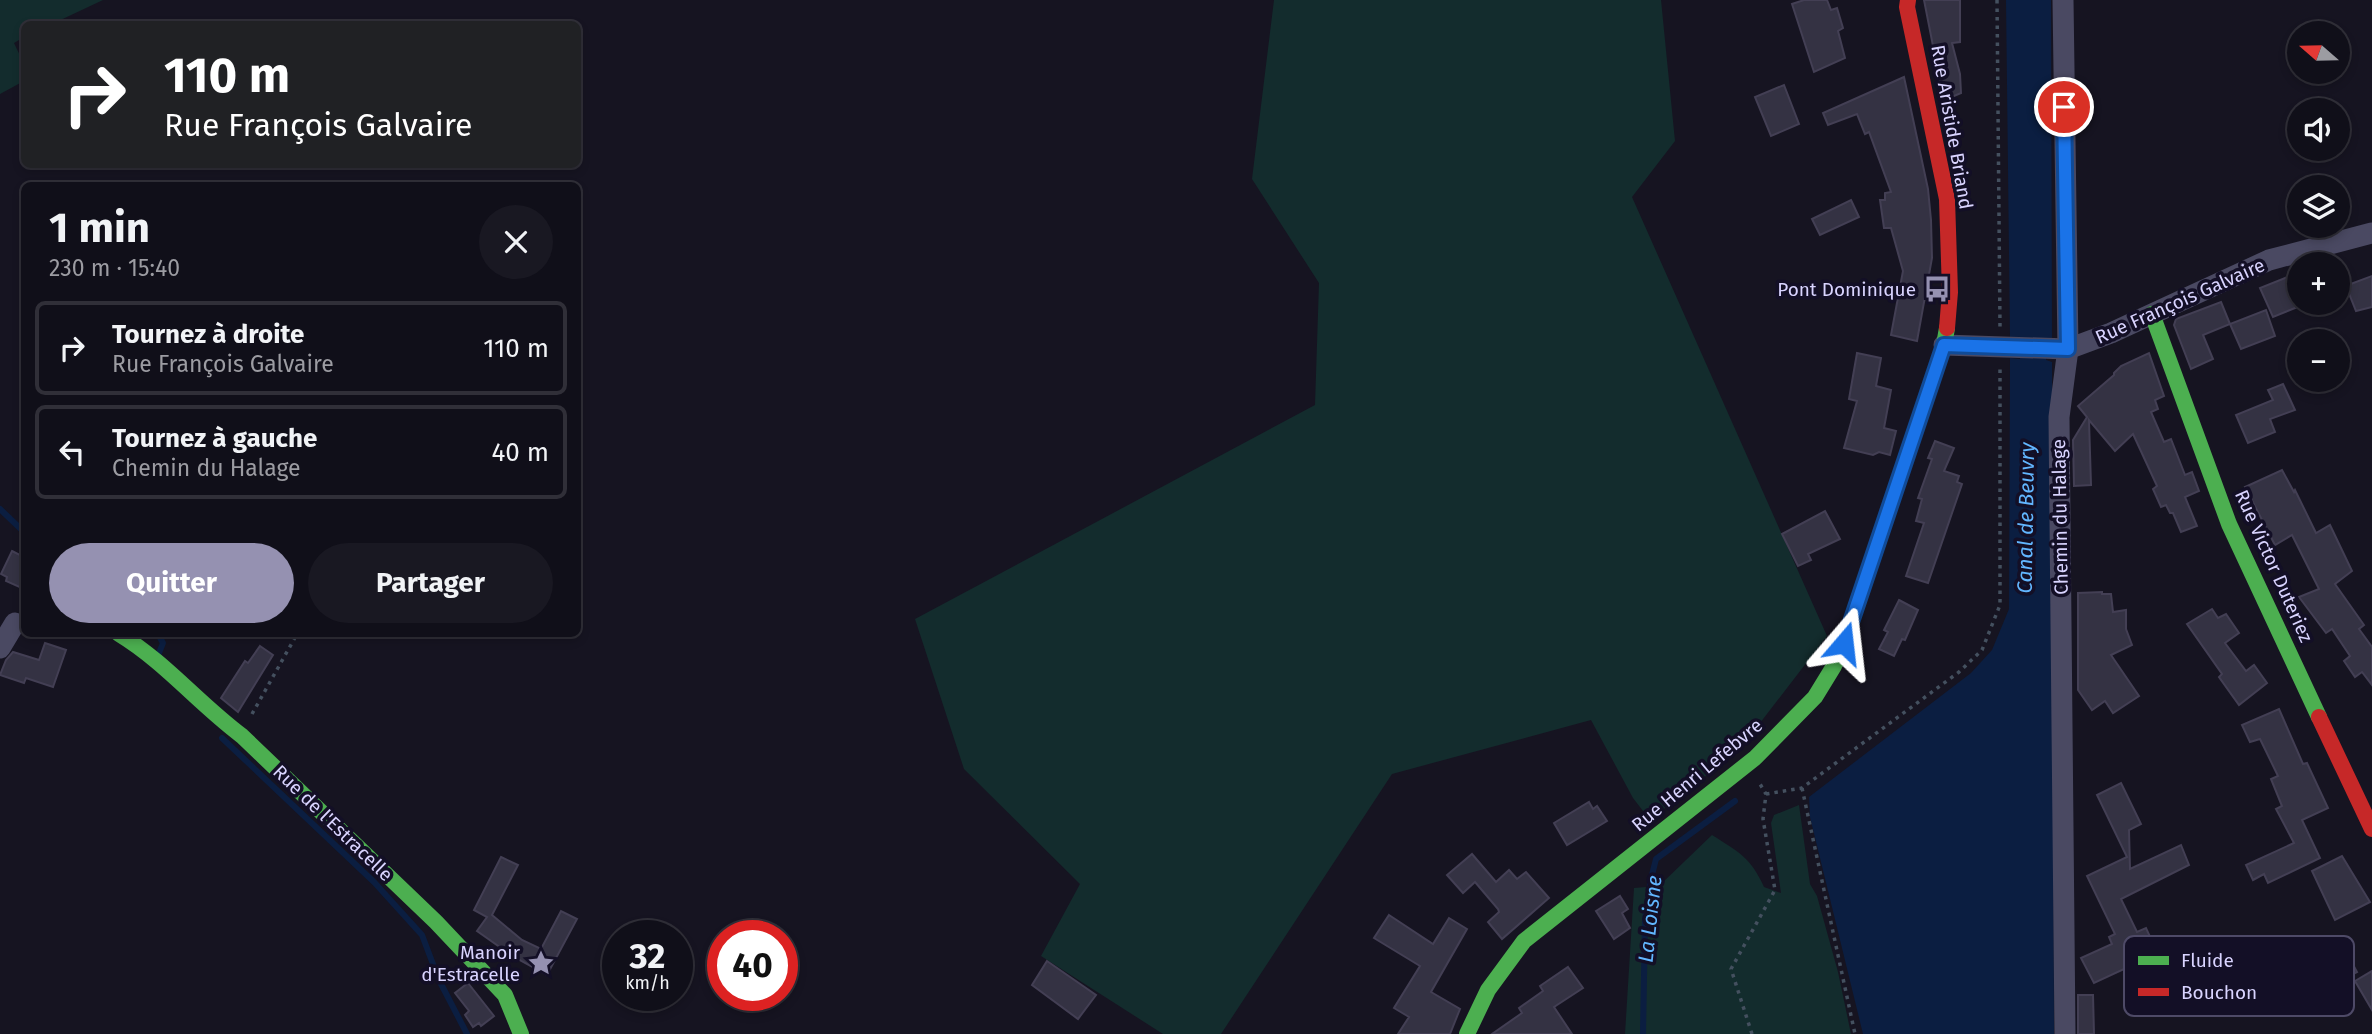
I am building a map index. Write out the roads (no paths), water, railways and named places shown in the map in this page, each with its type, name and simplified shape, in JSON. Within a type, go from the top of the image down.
[{"type":"street","name":"Rue Aristide Briand","points":[[1908,0],[1947,199],[1951,292],[1944,345]]},
{"type":"street","name":"Chemin du Halage","points":[[2063,0],[2059,417],[2064,1034]]},
{"type":"street","name":"Rue François Galvaire","points":[[1944,345],[2061,349],[2111,333],[2269,260],[2372,233]]},
{"type":"street","name":"Rue Victor Duteriez","points":[[2152,314],[2229,524],[2372,829]]},
{"type":"street","name":"Rue Henri Lefebvre","points":[[1467,1034],[1488,990],[1524,941],[1748,763],[1815,697],[1834,667],[1844,643],[1944,345]]},
{"type":"street","points":[[0,648],[13,617]]},
{"type":"street","name":"Rue de l'Estracelle","points":[[125,637],[142,646],[174,673],[224,724],[243,736],[436,922],[505,995],[521,1034]]},
{"type":"water","name":"Canal de Beuvry","points":[[2006,0],[2051,0],[2052,338],[2047,338],[2046,360],[2052,362],[2054,1034],[1863,1034],[1810,817],[1809,797],[1971,673],[1992,650],[2009,609],[2010,358],[2020,359],[2020,338],[2010,338]]},
{"type":"waterway","points":[[0,509],[21,529]]},
{"type":"waterway","points":[[159,653],[163,643],[160,637]]},
{"type":"waterway","points":[[222,738],[374,882],[422,935],[439,980],[467,1034]]},
{"type":"waterway","name":"La Loisne","points":[[1643,1034],[1645,920],[1656,859],[1735,801]]},
{"type":"place","name":"Pont Dominique","points":[[1937,289]]},
{"type":"place","name":"Manoir d'Estracelle","points":[[541,963]]}]
